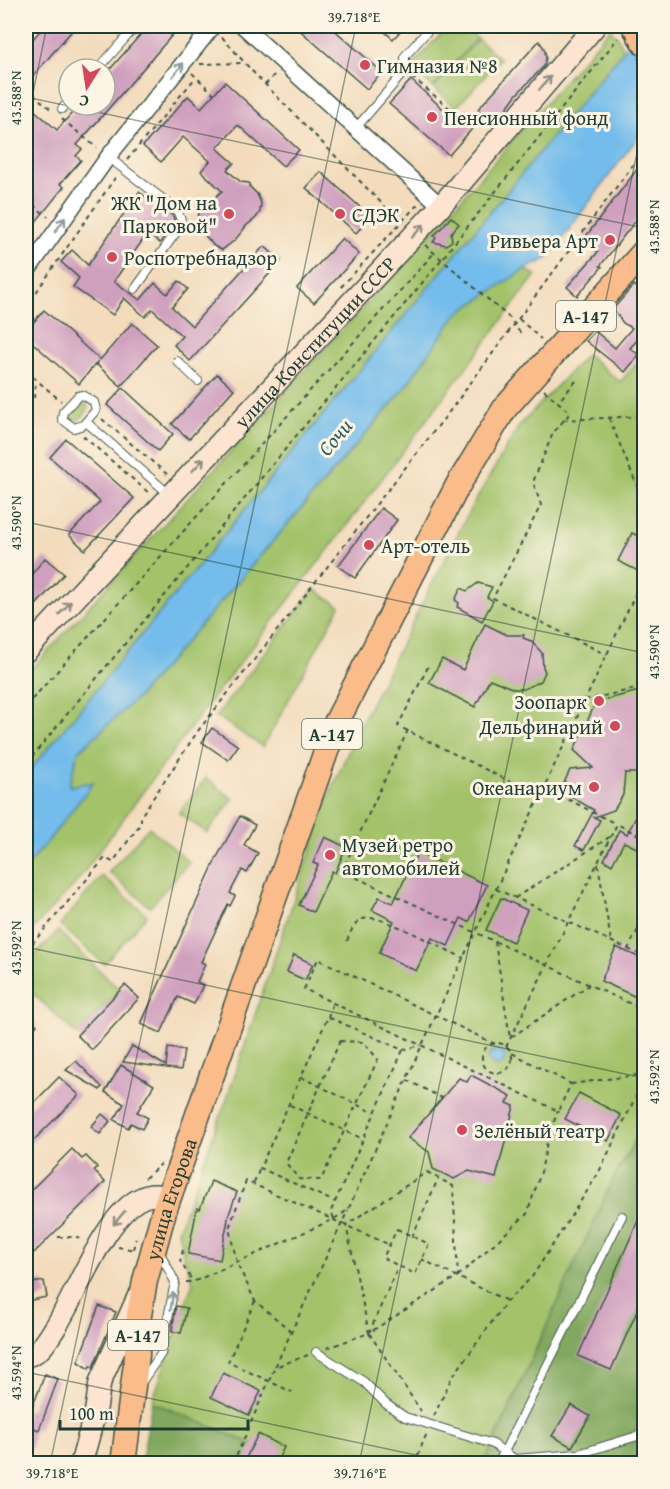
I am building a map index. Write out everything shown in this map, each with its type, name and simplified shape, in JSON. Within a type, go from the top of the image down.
[{"type":"main road","name":"улица Конституции СССР","points":[[26,651],[164,489],[441,206],[595,26]]},
{"type":"main road","points":[[626,32],[645,43]]},
{"type":"main road","name":"улица Егорова","points":[[145,1281],[146,1238],[169,1198],[336,723],[458,485],[505,408],[645,252]]},
{"type":"main road","points":[[26,1356],[39,1350],[45,1343],[72,1299],[102,1241],[122,1213],[141,1198],[159,1195],[169,1198]]},
{"type":"main road","name":"А-147","points":[[123,1464],[139,1315],[145,1281]]},
{"type":"main road","name":"А-147","points":[[96,1409],[100,1382],[145,1281]]},
{"type":"main road","points":[[81,1464],[96,1409],[112,1392],[132,1397]]},
{"type":"street","points":[[26,273],[108,157],[213,26]]},
{"type":"street","points":[[243,26],[441,206]]},
{"type":"lane","points":[[109,57],[136,26]]},
{"type":"lane","points":[[355,129],[405,71],[405,56],[432,26]]},
{"type":"lane","points":[[108,157],[177,210],[181,220],[180,226],[135,289]]},
{"type":"lane","points":[[177,361],[198,381]]},
{"type":"lane","points":[[83,395],[96,405],[95,413],[86,422],[74,428],[62,417],[67,407],[78,396],[83,395]]},
{"type":"lane","points":[[86,422],[164,489]]},
{"type":"lane","points":[[498,1464],[622,1216]]},
{"type":"lane","points":[[132,1397],[161,1354],[176,1282],[157,1248],[146,1238]]},
{"type":"lane","points":[[316,1352],[364,1382],[405,1417],[493,1444],[515,1459],[578,1454],[645,1434]]},
{"type":"path","points":[[213,26],[245,63],[400,222],[419,202]]},
{"type":"path","points":[[621,26],[645,68]]},
{"type":"path","points":[[26,764],[626,32]]},
{"type":"path","points":[[183,65],[245,63]]},
{"type":"path","points":[[183,65],[214,94]]},
{"type":"path","points":[[405,71],[453,111],[474,114],[500,136]]},
{"type":"path","points":[[26,307],[122,167],[196,77]]},
{"type":"path","points":[[26,88],[108,157]]},
{"type":"path","points":[[26,951],[105,858],[113,862],[141,823],[141,816],[198,730],[446,416],[645,150]]},
{"type":"path","points":[[26,199],[48,217]]},
{"type":"path","points":[[420,240],[512,320],[521,333]]},
{"type":"path","points":[[26,706],[434,253]]},
{"type":"path","points":[[519,319],[542,339]]},
{"type":"path","points":[[637,339],[645,348]]},
{"type":"path","points":[[26,371],[67,407]]},
{"type":"path","points":[[34,398],[36,380]]},
{"type":"path","points":[[576,381],[558,402],[570,413],[553,433],[533,482],[541,505],[493,598],[607,655]]},
{"type":"path","points":[[95,413],[164,489]]},
{"type":"path","points":[[563,420],[645,416]]},
{"type":"path","points":[[609,418],[645,503]]},
{"type":"path","points":[[74,428],[164,489]]},
{"type":"path","points":[[233,1464],[275,1367],[344,1224],[348,1210],[422,1045],[645,576]]},
{"type":"path","points":[[428,667],[399,726],[539,796]]},
{"type":"path","points":[[585,700],[645,687]]},
{"type":"path","points":[[408,730],[342,871],[645,1010]]},
{"type":"path","points":[[544,787],[645,838]]},
{"type":"path","points":[[506,1047],[617,824]]},
{"type":"path","points":[[515,898],[611,836]]},
{"type":"path","points":[[597,863],[611,941]]},
{"type":"path","points":[[496,889],[645,956]]},
{"type":"path","points":[[347,941],[354,925],[368,918],[383,921],[464,958]]},
{"type":"path","points":[[628,949],[645,918]]},
{"type":"path","points":[[495,942],[510,1038]]},
{"type":"path","points":[[558,1111],[304,988],[318,959],[495,1044],[506,1047],[510,1052],[571,1083],[645,1074]]},
{"type":"path","points":[[510,1038],[590,984]]},
{"type":"path","points":[[254,1183],[333,1002]]},
{"type":"path","points":[[328,1017],[403,1050],[422,1045]]},
{"type":"path","points":[[363,1042],[367,1034]]},
{"type":"path","points":[[340,1041],[363,1042],[378,1059],[345,1131],[321,1180],[299,1179],[286,1163],[340,1041]]},
{"type":"path","points":[[495,1044],[486,1048],[482,1057],[483,1065],[490,1072],[500,1073],[508,1068],[511,1060],[510,1052]]},
{"type":"path","points":[[334,1219],[331,1211],[403,1050]]},
{"type":"path","points":[[488,1077],[490,1072]]},
{"type":"path","points":[[301,1077],[375,1113]]},
{"type":"path","points":[[406,1080],[442,1098]]},
{"type":"path","points":[[414,1464],[451,1379],[507,1301],[532,1277],[598,1174],[645,1080]]},
{"type":"path","points":[[275,1367],[369,1333],[458,1276],[527,1214],[542,1172],[548,1137],[571,1083]]},
{"type":"path","points":[[289,1104],[363,1139]]},
{"type":"path","points":[[260,1168],[335,1202]]},
{"type":"path","points":[[344,1224],[427,1172],[453,1185],[458,1276]]},
{"type":"path","points":[[412,1237],[438,1178]]},
{"type":"path","points":[[296,1185],[299,1179]]},
{"type":"path","points":[[292,1332],[255,1301],[237,1263],[229,1228],[246,1180],[390,1245]]},
{"type":"path","points":[[180,1283],[193,1282],[237,1263],[334,1219],[348,1210]]},
{"type":"path","points":[[344,1224],[369,1333],[430,1425]]},
{"type":"path","points":[[397,1229],[412,1237],[429,1244],[415,1274],[383,1258],[397,1229]]},
{"type":"path","points":[[58,1237],[77,1237],[89,1244]]},
{"type":"path","points":[[133,1250],[146,1238]]},
{"type":"path","points":[[183,1250],[180,1261],[193,1282]]},
{"type":"path","points":[[421,1259],[507,1301]]},
{"type":"path","points":[[369,1333],[398,1266]]},
{"type":"path","points":[[255,1301],[228,1362],[292,1392]]},
{"type":"green space","points":[[448,26],[463,26],[477,38],[433,87],[411,67]]},
{"type":"green space","points":[[610,29],[624,50],[26,775],[26,675],[443,220]]},
{"type":"green space","points":[[478,39],[500,59],[456,108],[434,88]]},
{"type":"green space","points":[[525,269],[536,275],[332,545],[217,692],[75,884],[26,936],[26,867],[93,783],[69,786],[78,752],[140,695],[401,393],[456,315]]},
{"type":"green space","points":[[587,354],[620,382],[644,355],[644,1125],[615,1176],[484,1463],[298,1463],[152,1402],[193,1282],[178,1230],[226,1101],[329,795],[361,723],[471,508],[519,426]]},
{"type":"green space","points":[[80,403],[88,407],[83,416],[74,421],[69,417],[70,413]]},
{"type":"green space","points":[[314,589],[340,606],[263,747],[216,716]]},
{"type":"green space","points":[[206,778],[233,799],[207,833],[179,813]]},
{"type":"green space","points":[[149,827],[189,862],[150,907],[109,872]]},
{"type":"green space","points":[[102,876],[147,915],[104,964],[60,925]]},
{"type":"green space","points":[[58,931],[120,990],[77,1035],[26,987],[26,964]]},
{"type":"green space","points":[[644,1125],[644,1463],[484,1464],[615,1175]]},
{"type":"green space","points":[[152,1402],[298,1463],[141,1464]]},
{"type":"water","name":"Сочи","points":[[638,26],[644,26],[644,129],[547,259],[525,269],[456,315],[401,393],[140,695],[78,752],[69,786],[94,782],[26,867],[26,775],[624,50]]},
{"type":"water","points":[[497,1050],[505,1058],[497,1066],[489,1058]]},
{"type":"building","points":[[44,26],[76,26],[26,84],[26,47]]},
{"type":"building","points":[[148,26],[180,26],[117,99],[117,61]]},
{"type":"building","points":[[295,26],[330,26],[382,72],[367,89]]},
{"type":"building","points":[[378,26],[405,26],[393,39]]},
{"type":"building","points":[[539,41],[546,57],[544,66],[516,95],[498,120],[491,121],[478,109]]},
{"type":"building","name":"Пенсионный фонд","points":[[411,80],[452,117],[472,119],[471,130],[449,155],[389,104]]},
{"type":"building","points":[[225,82],[299,150],[283,166],[238,125],[217,148],[234,163],[227,170],[241,182],[249,183],[261,203],[260,212],[256,218],[222,250],[214,246],[197,226],[199,212],[222,191],[201,171],[210,161],[183,137],[161,162],[143,146],[188,96],[201,108]]},
{"type":"building","points":[[26,103],[57,130],[68,117],[101,117],[77,145],[82,149],[76,156],[81,160],[60,184],[64,187],[26,234]]},
{"type":"building","points":[[645,159],[645,186],[640,192],[645,196],[645,209],[600,266],[602,267],[577,296],[567,287],[598,252],[583,240]]},
{"type":"building","points":[[321,172],[371,217],[356,233],[306,188]]},
{"type":"building","points":[[139,192],[173,216],[175,222],[160,243],[147,234],[114,281],[140,300],[155,283],[167,294],[179,281],[188,289],[172,307],[192,326],[264,246],[281,261],[190,361],[174,345],[182,336],[152,309],[145,317],[124,298],[113,315],[73,287],[79,278],[61,262],[72,250],[88,265]]},
{"type":"building","points":[[451,217],[459,224],[451,233],[452,241],[446,245],[433,242],[436,238],[434,236]]},
{"type":"building","points":[[342,238],[359,254],[314,303],[297,288]]},
{"type":"building","points":[[634,285],[645,292],[645,332],[630,348],[639,355],[625,372],[586,341],[595,331],[615,348],[632,328],[623,323],[613,309]]},
{"type":"building","points":[[44,310],[100,360],[132,323],[157,345],[121,386],[96,364],[98,361],[79,384],[26,337],[26,331]]},
{"type":"building","points":[[217,374],[234,389],[189,439],[172,424]]},
{"type":"building","points":[[123,388],[173,434],[158,451],[107,405]]},
{"type":"building","points":[[66,439],[134,498],[85,550],[69,535],[100,502],[50,457]]},
{"type":"building","points":[[381,508],[397,520],[355,578],[338,566]]},
{"type":"building","points":[[632,533],[645,539],[645,557],[638,571],[618,561]]},
{"type":"building","points":[[45,558],[64,574],[26,616],[26,581]]},
{"type":"building","points":[[478,583],[492,587],[487,597],[493,601],[482,621],[457,607],[459,603],[455,600],[461,588],[467,591]]},
{"type":"building","points":[[485,624],[507,635],[524,635],[523,638],[531,641],[542,653],[545,672],[541,681],[524,689],[514,689],[490,679],[475,707],[429,683],[442,659],[463,670]]},
{"type":"building","name":"Дельфинарий","points":[[639,691],[645,696],[645,773],[625,773],[623,795],[614,810],[594,817],[600,820],[584,850],[575,846],[594,810],[563,792],[570,770],[593,768],[574,750],[596,702]]},
{"type":"building","points":[[212,728],[238,746],[228,760],[202,742]]},
{"type":"building","points":[[645,800],[645,852],[624,842],[612,865],[604,860],[619,830],[627,834]]},
{"type":"building","points":[[240,816],[255,825],[244,845],[258,853],[247,873],[242,870],[230,893],[235,896],[230,906],[228,904],[201,962],[205,964],[197,982],[203,985],[194,1004],[178,997],[161,1033],[141,1024],[217,857]]},
{"type":"building","points":[[325,837],[346,847],[335,873],[332,871],[313,912],[299,905],[318,865],[313,863]]},
{"type":"building","points":[[418,852],[487,885],[469,922],[461,918],[448,946],[432,938],[416,971],[379,953],[394,921],[372,910],[379,897],[393,903]]},
{"type":"building","points":[[501,898],[527,910],[513,942],[486,930]]},
{"type":"building","points":[[616,947],[645,960],[645,1001],[601,981]]},
{"type":"building","points":[[294,955],[313,964],[305,980],[287,972]]},
{"type":"building","points":[[125,985],[139,998],[92,1050],[77,1035]]},
{"type":"building","points":[[26,1014],[37,1025],[26,1038]]},
{"type":"building","points":[[132,1046],[166,1066],[168,1048],[184,1050],[181,1070],[123,1062]]},
{"type":"building","points":[[76,1061],[102,1087],[100,1090],[66,1070]]},
{"type":"building","points":[[121,1065],[154,1085],[137,1112],[148,1118],[142,1129],[131,1123],[128,1128],[114,1120],[124,1104],[105,1092]]},
{"type":"building","name":"Зелёный театр","points":[[471,1075],[511,1096],[507,1103],[514,1106],[496,1178],[469,1171],[454,1179],[433,1169],[429,1152],[408,1138],[459,1078],[467,1082]]},
{"type":"building","points":[[59,1077],[79,1095],[26,1148],[26,1111]]},
{"type":"building","points":[[579,1093],[621,1115],[608,1141],[565,1119]]},
{"type":"building","points":[[102,1114],[110,1121],[100,1134],[91,1127]]},
{"type":"building","points":[[72,1149],[82,1159],[86,1156],[97,1167],[94,1171],[105,1182],[34,1253],[26,1244],[26,1195]]},
{"type":"building","points":[[211,1181],[237,1192],[229,1214],[220,1260],[188,1254],[197,1208],[200,1209]]},
{"type":"building","points":[[645,1205],[645,1293],[611,1370],[578,1356]]},
{"type":"building","points":[[44,1281],[47,1297],[26,1301],[26,1284]]},
{"type":"building","points":[[99,1306],[116,1312],[93,1367],[90,1366],[89,1369],[78,1362]]},
{"type":"building","points":[[176,1306],[187,1308],[181,1333],[172,1331]]},
{"type":"building","points":[[223,1373],[261,1391],[249,1415],[211,1397]]},
{"type":"building","points":[[45,1374],[58,1379],[39,1430],[34,1428],[31,1448],[26,1447],[26,1409],[31,1411]]},
{"type":"building","points":[[571,1405],[590,1416],[572,1447],[552,1436]]},
{"type":"building","points":[[258,1434],[284,1447],[276,1464],[243,1464]]},
{"type":"place","name":"Гимназия №8","points":[[365,65]]},
{"type":"place","name":"Пенсионный фонд","points":[[432,117]]},
{"type":"place","name":"ЖК \"Дом на Парковой\"","points":[[229,214]]},
{"type":"place","name":"СДЭК","points":[[340,214]]},
{"type":"place","name":"Ривьера Арт","points":[[610,240]]},
{"type":"place","name":"Роспотребнадзор","points":[[112,257]]},
{"type":"place","name":"Арт-отель","points":[[369,545]]},
{"type":"place","name":"Зоопарк","points":[[599,701]]},
{"type":"place","name":"Дельфинарий","points":[[615,726]]},
{"type":"place","name":"Океанариум","points":[[594,787]]},
{"type":"place","name":"Музей ретро автомобилей","points":[[330,855]]},
{"type":"place","name":"Зелёный театр","points":[[462,1130]]}]
